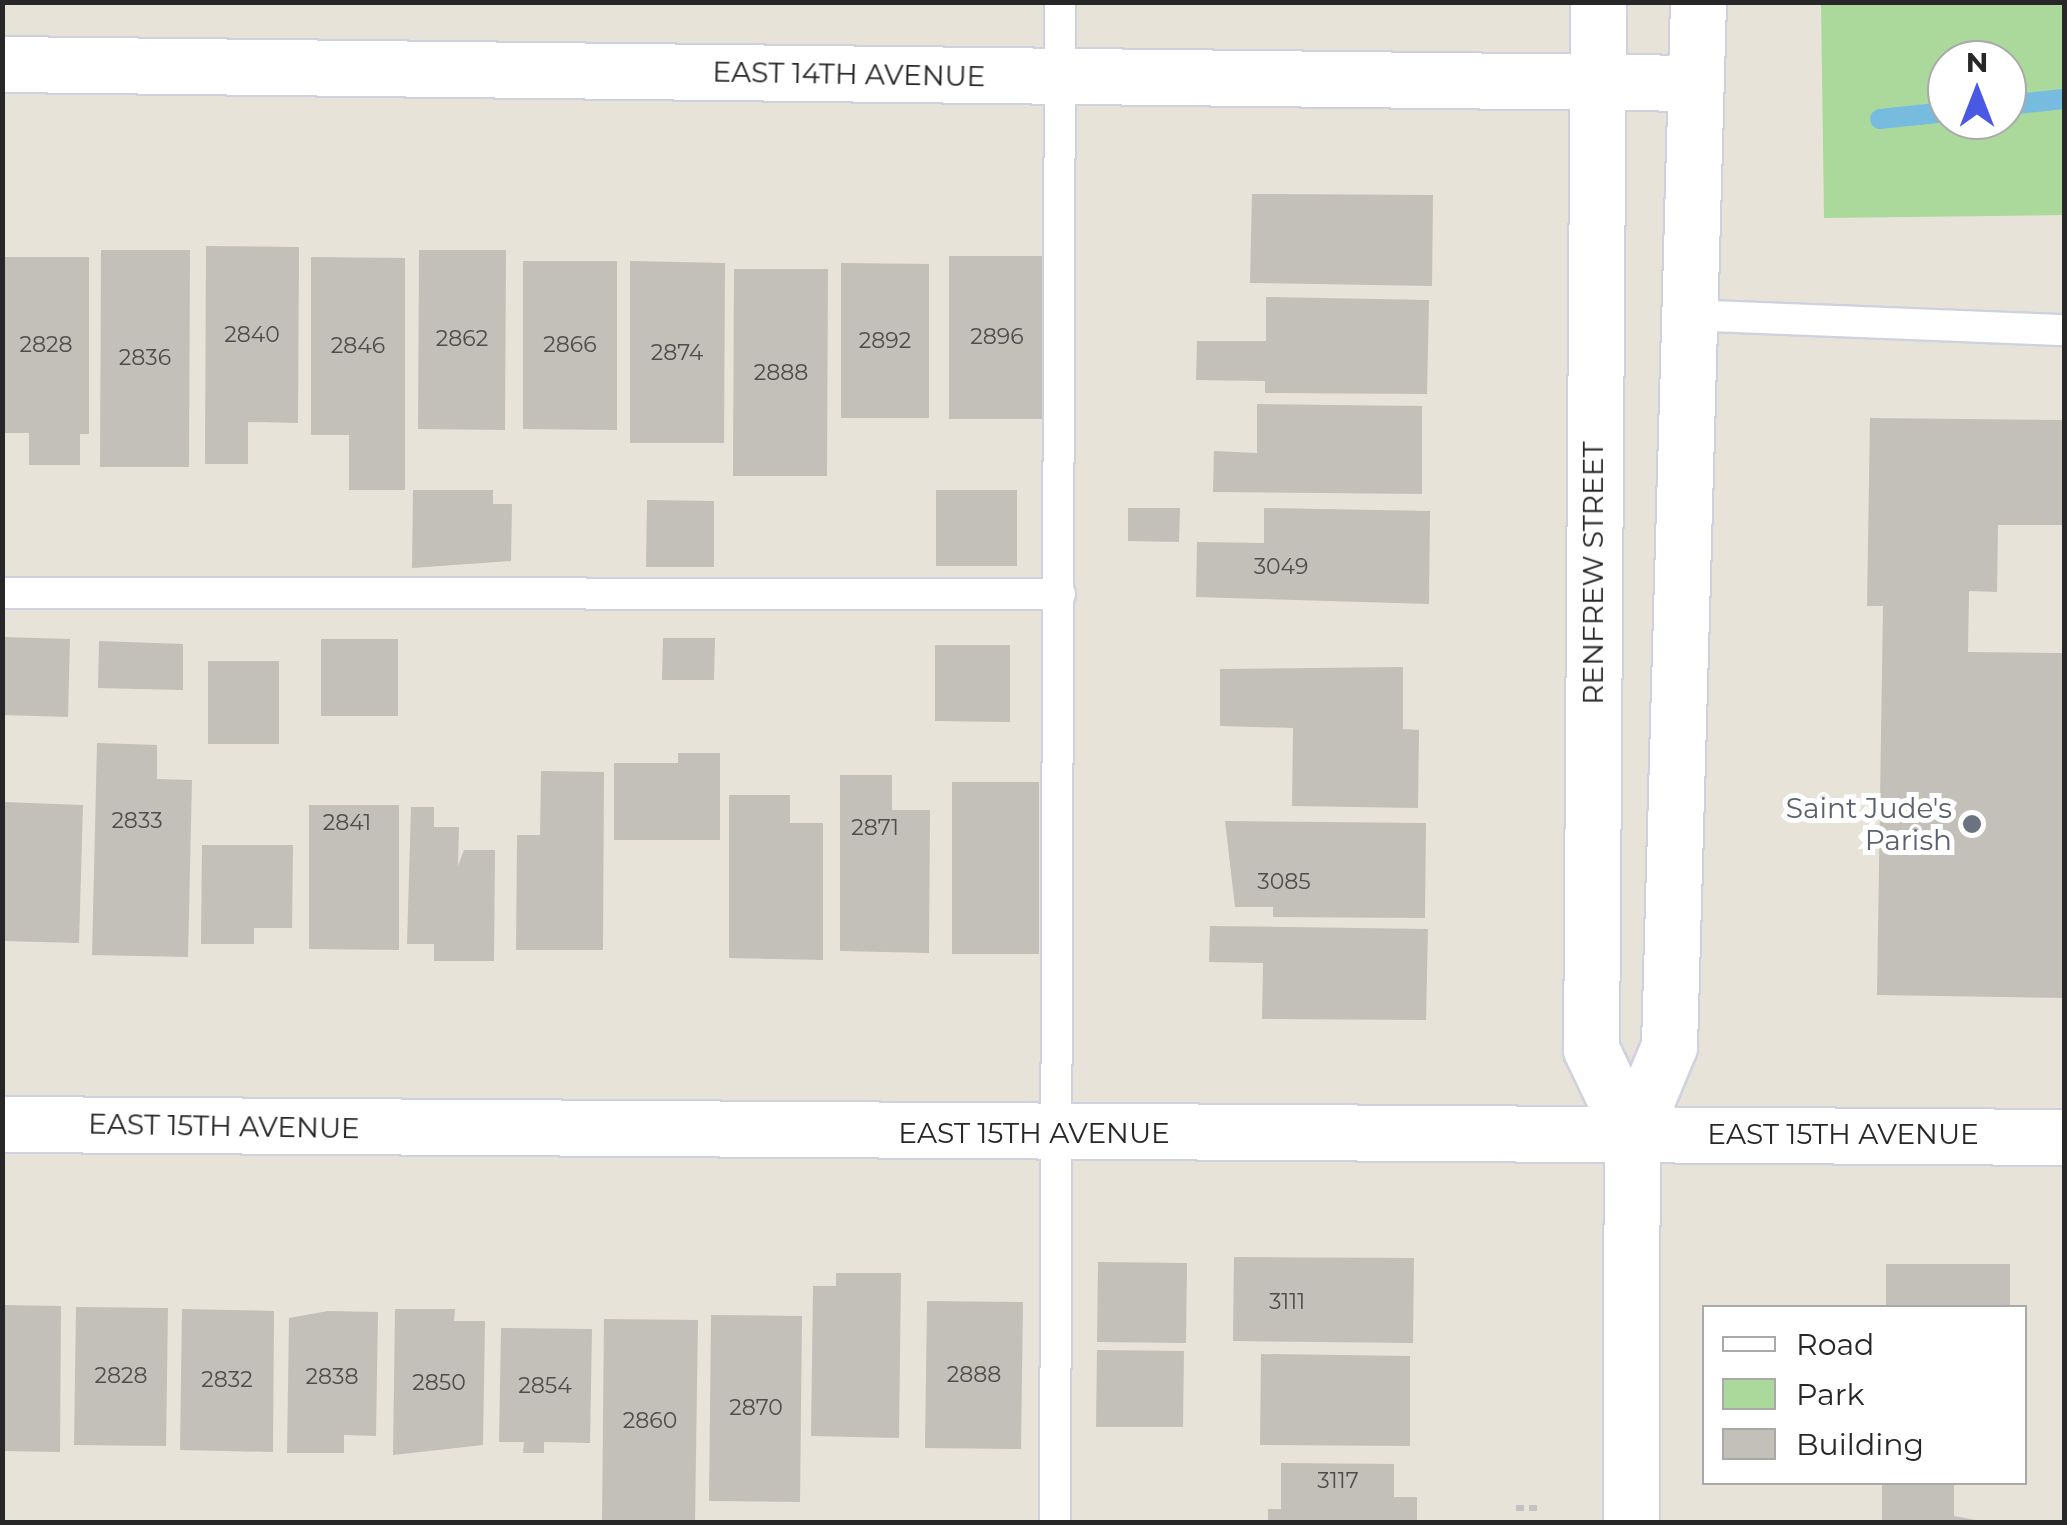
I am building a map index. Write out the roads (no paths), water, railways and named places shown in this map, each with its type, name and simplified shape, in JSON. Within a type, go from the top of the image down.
[{"type":"street","name":"RENFREW STREET","points":[[1598,2],[1591,1050],[1632,1134]]},
{"type":"street","name":"RENFREW STREET","points":[[1630,1522],[1632,1134],[1669,1046],[1698,2]]},
{"type":"street","name":"EAST 14TH AVENUE","points":[[2,64],[1696,83]]},
{"type":"street","name":"EAST 15TH AVENUE","points":[[2,1124],[2064,1137]]},
{"type":"lane","points":[[1055,1522],[1049,1133],[1060,594],[1060,2]]},
{"type":"lane","points":[[1689,315],[2064,330]]},
{"type":"lane","points":[[2,593],[1060,594]]},
{"type":"waterway","points":[[2027,103],[2064,99]]},
{"type":"waterway","points":[[1880,119],[1927,114]]},
{"type":"place","name":"Saint Jude's Parish","points":[[1972,824]]}]
